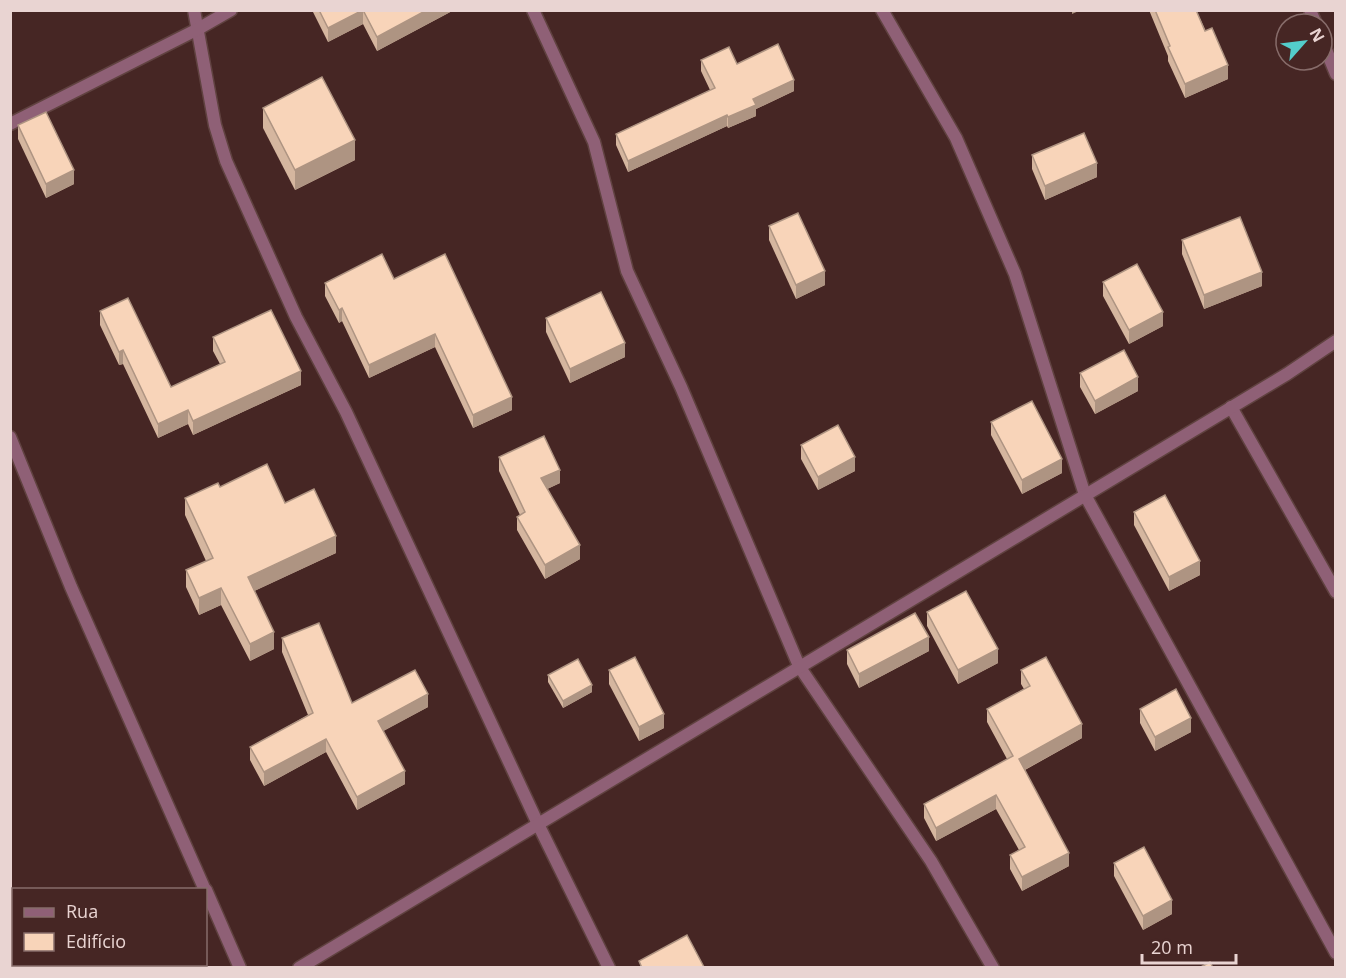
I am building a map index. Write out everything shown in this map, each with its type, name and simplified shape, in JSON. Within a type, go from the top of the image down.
[{"type":"street","points":[[194,10],[215,125],[226,161],[296,317],[346,412],[538,824],[609,968]]},
{"type":"street","points":[[10,124],[231,10]]},
{"type":"street","points":[[533,10],[594,142],[627,271],[681,387],[799,666],[931,861],[993,968]]},
{"type":"street","points":[[882,10],[956,138],[1015,274],[1085,495],[1335,953]]},
{"type":"street","points":[[299,968],[1287,374],[1335,341]]},
{"type":"street","points":[[1231,407],[1335,592]]},
{"type":"street","points":[[10,437],[71,587],[204,888]]},
{"type":"street","points":[[207,894],[240,968]]},
{"type":"building","points":[[319,10],[363,10],[328,28]]},
{"type":"building","points":[[363,10],[427,10],[377,37]]},
{"type":"building","points":[[1155,10],[1196,10],[1205,31],[1212,28],[1228,65],[1185,84],[1168,47],[1170,46]]},
{"type":"building","points":[[778,44],[794,80],[753,99],[756,105],[728,117],[727,115],[628,161],[616,134],[715,88],[701,60],[729,47],[737,64]]},
{"type":"building","points":[[322,77],[355,140],[295,170],[263,108]]},
{"type":"building","points":[[46,112],[74,170],[46,184],[18,125]]},
{"type":"building","points":[[1084,133],[1097,163],[1045,186],[1032,155]]},
{"type":"building","points":[[798,213],[825,271],[796,285],[769,226]]},
{"type":"building","points":[[1240,217],[1262,272],[1204,295],[1182,240]]},
{"type":"building","points":[[382,254],[394,279],[445,254],[512,397],[473,415],[435,334],[369,365],[342,308],[339,310],[325,283]]},
{"type":"building","points":[[1137,264],[1163,312],[1129,330],[1103,282]]},
{"type":"building","points":[[601,292],[625,343],[570,369],[546,318]]},
{"type":"building","points":[[128,298],[171,387],[225,362],[213,337],[271,310],[301,371],[193,421],[188,410],[158,424],[123,350],[119,352],[100,311]]},
{"type":"building","points":[[1124,350],[1138,377],[1095,401],[1080,373]]},
{"type":"building","points":[[1032,401],[1062,459],[1022,480],[991,422]]},
{"type":"building","points":[[838,425],[855,457],[818,477],[801,445]]},
{"type":"building","points":[[544,436],[560,470],[541,478],[580,545],[545,565],[517,517],[525,512],[499,457]]},
{"type":"building","points":[[267,464],[285,503],[314,489],[336,536],[248,577],[274,632],[250,644],[221,588],[199,598],[186,570],[213,558],[185,498],[218,483],[220,487]]},
{"type":"building","points":[[1165,495],[1200,561],[1169,577],[1134,512]]},
{"type":"building","points":[[966,591],[998,649],[958,670],[927,612]]},
{"type":"building","points":[[915,613],[929,637],[859,674],[847,650]]},
{"type":"building","points":[[319,623],[352,703],[415,670],[428,694],[378,721],[405,771],[357,797],[326,739],[264,772],[250,747],[313,713],[282,638]]},
{"type":"building","points":[[635,657],[664,714],[639,727],[609,670]]},
{"type":"building","points":[[1046,657],[1082,724],[1019,759],[1069,853],[1022,877],[1010,855],[1025,847],[996,795],[936,828],[924,804],[1013,756],[987,709],[1030,686],[1021,670]]},
{"type":"building","points":[[578,659],[592,685],[563,701],[548,675]]},
{"type":"building","points":[[1176,689],[1191,718],[1155,737],[1140,709]]},
{"type":"building","points":[[1144,847],[1172,900],[1143,916],[1114,863]]},
{"type":"building","points":[[12,930],[12,966],[32,966],[32,968],[10,968],[10,931]]},
{"type":"building","points":[[687,935],[703,968],[642,968],[639,961]]},
{"type":"building","points":[[1210,962],[1213,968],[1199,968]]},
{"type":"building","points":[[68,966],[105,966],[106,968],[69,968]]}]
